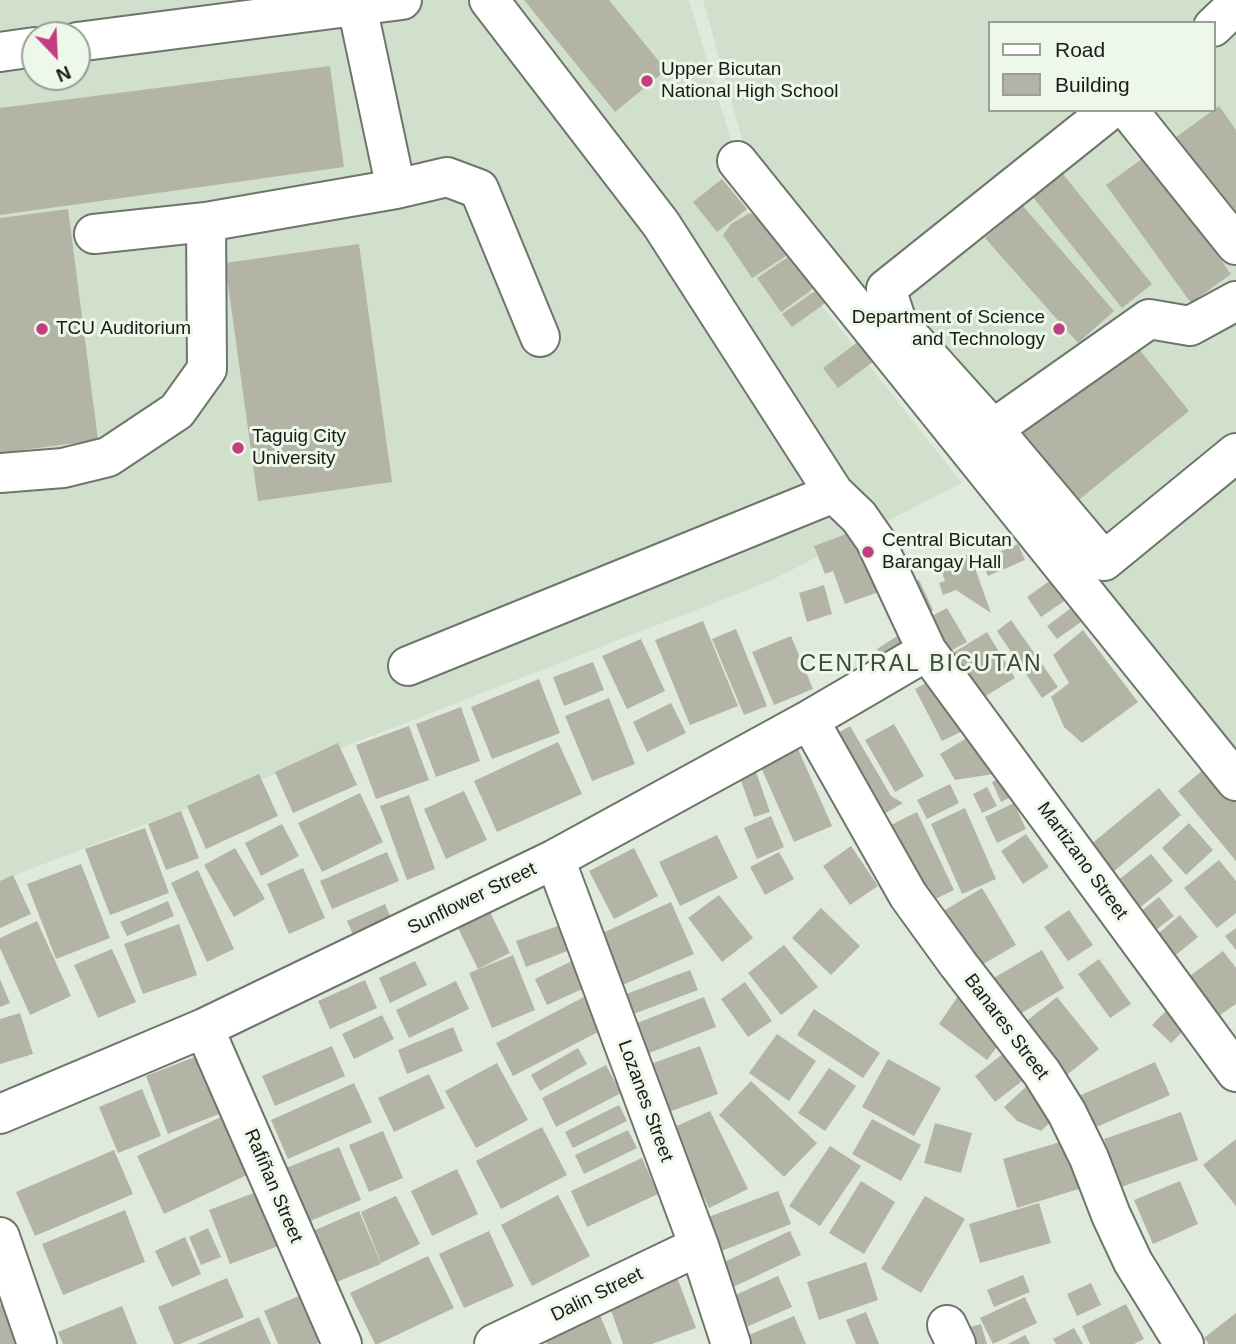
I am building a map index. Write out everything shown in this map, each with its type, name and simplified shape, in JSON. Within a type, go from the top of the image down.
[{"type":"street","points":[[91,40],[402,0]]},
{"type":"street","name":"Martizano Street","points":[[489,0],[662,224],[834,494],[859,517],[875,540],[927,651],[1236,1072]]},
{"type":"street","points":[[1215,25],[1236,5]]},
{"type":"street","points":[[357,6],[396,189]]},
{"type":"street","points":[[0,52],[21,49]]},
{"type":"street","points":[[1107,112],[886,289],[897,322],[993,429],[1104,561],[1236,453]]},
{"type":"street","points":[[1130,112],[1236,245]]},
{"type":"street","points":[[737,162],[1236,781]]},
{"type":"street","points":[[94,234],[206,222],[396,189],[446,177],[479,189],[540,337]]},
{"type":"street","points":[[0,473],[63,468],[108,457],[177,411],[207,369],[206,222]]},
{"type":"street","points":[[993,429],[1149,319],[1190,326],[1236,301]]},
{"type":"street","points":[[408,666],[834,494]]},
{"type":"street","name":"Sunflower Street","points":[[0,1114],[204,1028],[555,859],[809,720],[927,651]]},
{"type":"street","name":"Banares Street","points":[[809,720],[908,895],[1042,1073],[1067,1113],[1090,1158],[1111,1215],[1133,1262],[1184,1344]]},
{"type":"street","name":"Lozanes Street","points":[[555,859],[699,1246],[731,1344]]},
{"type":"street","name":"Rafiñan Street","points":[[204,1028],[342,1344]]},
{"type":"street","points":[[0,1237],[37,1344]]},
{"type":"street","name":"Dalin Street","points":[[494,1344],[699,1246]]},
{"type":"shaded area","name":"Taguig City University","points":[[0,0],[689,0],[737,161],[718,174],[962,483],[770,581],[0,881]]},
{"type":"shaded area","name":"Department of Science and Technology","points":[[703,0],[1236,0],[1236,768],[746,153]]},
{"type":"building","points":[[524,0],[609,0],[666,70],[615,112]]},
{"type":"building","points":[[330,66],[344,167],[0,215],[0,108]]},
{"type":"building","points":[[1219,106],[1236,130],[1236,230],[1172,140],[1211,112],[1215,112]]},
{"type":"building","points":[[1146,156],[1231,274],[1191,303],[1106,185]]},
{"type":"building","points":[[1062,173],[1152,284],[1122,308],[1032,196]]},
{"type":"building","points":[[722,179],[747,209],[717,232],[693,202]]},
{"type":"building","points":[[1022,205],[1114,311],[1078,343],[985,238]]},
{"type":"building","name":"TCU Auditorium","points":[[68,209],[98,440],[0,453],[0,218]]},
{"type":"building","points":[[750,213],[768,224],[789,254],[752,278],[723,235],[731,224]]},
{"type":"building","points":[[359,244],[392,482],[258,501],[225,263]]},
{"type":"building","points":[[791,255],[814,288],[781,312],[757,278]]},
{"type":"building","points":[[818,289],[827,302],[792,327],[782,314]]},
{"type":"building","points":[[859,341],[874,361],[838,388],[823,368]]},
{"type":"building","points":[[1134,343],[1189,411],[1071,506],[1016,438]]},
{"type":"building","points":[[865,527],[887,589],[845,604],[833,571],[825,574],[814,546]]},
{"type":"building","points":[[1018,544],[1025,560],[988,576],[981,560]]},
{"type":"building","points":[[970,554],[991,613],[956,590],[943,595],[939,583],[945,581],[939,564]]},
{"type":"building","points":[[1055,577],[1070,597],[1041,617],[1027,597]]},
{"type":"building","points":[[919,580],[933,610],[918,618],[903,588]]},
{"type":"building","points":[[824,585],[832,614],[807,622],[799,593]]},
{"type":"building","points":[[1078,603],[1088,617],[1057,639],[1047,626]]},
{"type":"building","points":[[947,608],[967,642],[943,655],[923,621]]},
{"type":"building","points":[[1011,620],[1058,687],[1042,698],[997,631]]},
{"type":"building","points":[[703,621],[738,706],[690,725],[655,640]]},
{"type":"building","points":[[736,629],[767,706],[744,715],[712,639]]},
{"type":"building","points":[[1083,630],[1138,702],[1082,743],[1064,727],[1051,697],[1069,683],[1053,655]]},
{"type":"building","points":[[905,631],[913,644],[885,662],[877,649]]},
{"type":"building","points":[[987,632],[1015,678],[971,705],[943,659]]},
{"type":"building","points":[[791,636],[813,689],[774,705],[752,652]]},
{"type":"building","points":[[641,639],[665,691],[627,709],[602,656]]},
{"type":"building","points":[[593,662],[604,690],[564,706],[553,677]]},
{"type":"building","points":[[941,675],[969,728],[942,741],[915,689]]},
{"type":"building","points":[[539,679],[560,733],[492,759],[471,707]]},
{"type":"building","points":[[609,698],[635,764],[592,781],[565,716]]},
{"type":"building","points":[[671,703],[686,733],[647,752],[633,722]]},
{"type":"building","points":[[461,707],[480,761],[436,777],[416,724]]},
{"type":"building","points":[[894,724],[924,776],[895,792],[865,740]]},
{"type":"building","points":[[409,726],[429,780],[376,799],[356,745]]},
{"type":"building","points":[[850,726],[891,796],[903,803],[865,825],[819,744]]},
{"type":"building","points":[[975,733],[1000,773],[955,780],[940,754]]},
{"type":"building","points":[[558,742],[582,794],[497,832],[474,781]]},
{"type":"building","points":[[338,743],[357,785],[293,813],[275,772]]},
{"type":"building","points":[[798,749],[832,826],[794,842],[760,765]]},
{"type":"building","points":[[1210,764],[1236,796],[1236,861],[1178,791]]},
{"type":"building","points":[[756,772],[770,812],[754,817],[740,778]]},
{"type":"building","points":[[259,774],[278,816],[206,849],[187,806]]},
{"type":"building","points":[[1004,776],[1013,796],[1001,802],[992,782]]},
{"type":"building","points":[[950,784],[959,803],[927,819],[917,800]]},
{"type":"building","points":[[987,787],[997,806],[982,813],[973,794]]},
{"type":"building","points":[[1159,788],[1181,815],[1106,878],[1084,850]]},
{"type":"building","points":[[464,791],[487,840],[446,859],[424,809]]},
{"type":"building","points":[[360,793],[383,842],[322,872],[298,823]]},
{"type":"building","points":[[409,795],[435,869],[407,880],[380,806]]},
{"type":"building","points":[[1014,803],[1026,829],[997,843],[985,817]]},
{"type":"building","points":[[965,808],[996,879],[962,894],[931,824]]},
{"type":"building","points":[[181,811],[199,858],[166,870],[148,824]]},
{"type":"building","points":[[917,812],[954,890],[909,912],[871,835]]},
{"type":"building","points":[[771,816],[784,847],[757,859],[744,828]]},
{"type":"building","points":[[1189,823],[1213,850],[1186,875],[1162,848]]},
{"type":"building","points":[[282,824],[299,856],[261,876],[245,843]]},
{"type":"building","points":[[145,828],[169,893],[110,915],[85,849]]},
{"type":"building","points":[[1026,834],[1049,867],[1023,884],[1001,851]]},
{"type":"building","points":[[717,835],[738,878],[680,906],[659,862]]},
{"type":"building","points":[[851,846],[878,886],[850,905],[823,866]]},
{"type":"building","points":[[235,848],[265,899],[234,917],[204,865]]},
{"type":"building","points":[[634,848],[658,896],[614,919],[589,871]]},
{"type":"building","points":[[387,852],[399,881],[332,909],[320,881]]},
{"type":"building","points":[[779,852],[794,879],[765,895],[750,867]]},
{"type":"building","points":[[1151,854],[1173,881],[1138,909],[1116,882]]},
{"type":"building","points":[[1219,860],[1236,881],[1236,913],[1217,928],[1184,888]]},
{"type":"building","points":[[81,864],[110,938],[56,959],[27,884]]},
{"type":"building","points":[[303,868],[325,918],[289,934],[267,884]]},
{"type":"building","points":[[198,870],[234,949],[207,962],[171,883]]},
{"type":"building","points":[[13,875],[31,914],[0,928],[0,881]]},
{"type":"building","points":[[982,888],[1016,945],[954,981],[920,925]]},
{"type":"building","points":[[719,895],[753,938],[722,962],[688,918]]},
{"type":"building","points":[[1159,897],[1174,916],[1142,941],[1122,926]]},
{"type":"building","points":[[168,901],[174,916],[127,936],[120,922]]},
{"type":"building","points":[[671,902],[694,954],[618,987],[596,936]]},
{"type":"building","points":[[385,904],[396,930],[358,946],[347,921]]},
{"type":"building","points":[[487,906],[510,953],[478,969],[455,922]]},
{"type":"building","points":[[821,908],[860,946],[831,975],[792,938]]},
{"type":"building","points":[[1069,910],[1093,945],[1068,961],[1044,927]]},
{"type":"building","points":[[1180,915],[1198,937],[1157,970],[1140,949]]},
{"type":"building","points":[[37,921],[71,996],[30,1015],[0,948],[0,938]]},
{"type":"building","points":[[566,923],[575,948],[526,967],[516,941]]},
{"type":"building","points":[[179,924],[197,975],[143,994],[124,944]]},
{"type":"building","points":[[1236,928],[1236,950],[1225,936]]},
{"type":"building","points":[[784,945],[818,987],[781,1015],[748,973]]},
{"type":"building","points":[[112,949],[136,1002],[98,1018],[74,965]]},
{"type":"building","points":[[1042,950],[1064,988],[1015,1017],[992,979]]},
{"type":"building","points":[[1223,951],[1236,968],[1236,1004],[1220,1015],[1190,976]]},
{"type":"building","points":[[513,955],[535,1010],[492,1028],[469,973]]},
{"type":"building","points":[[578,958],[591,985],[547,1005],[535,979]]},
{"type":"building","points":[[1099,959],[1131,1004],[1110,1018],[1078,974]]},
{"type":"building","points":[[415,961],[427,985],[390,1003],[379,978]]},
{"type":"building","points":[[690,970],[698,990],[628,1016],[621,996]]},
{"type":"building","points":[[0,979],[10,1003],[0,1007]]},
{"type":"building","points":[[365,980],[377,1008],[330,1029],[318,1001]]},
{"type":"building","points":[[456,981],[469,1009],[409,1038],[396,1010]]},
{"type":"building","points":[[745,982],[772,1021],[748,1037],[721,999]]},
{"type":"building","points":[[963,989],[1003,1039],[987,1060],[939,1024]]},
{"type":"building","points":[[584,997],[602,1030],[513,1076],[496,1043]]},
{"type":"building","points":[[704,997],[716,1027],[644,1055],[632,1025]]},
{"type":"building","points":[[1057,997],[1099,1049],[1053,1086],[1010,1034]]},
{"type":"building","points":[[814,1009],[880,1053],[863,1078],[797,1035]]},
{"type":"building","points":[[1166,1011],[1185,1029],[1171,1043],[1152,1025]]},
{"type":"building","points":[[20,1013],[33,1054],[0,1064],[0,1019]]},
{"type":"building","points":[[382,1015],[394,1039],[354,1059],[342,1034]]},
{"type":"building","points":[[453,1027],[463,1051],[407,1074],[398,1050]]},
{"type":"building","points":[[777,1034],[816,1061],[789,1101],[749,1073]]},
{"type":"building","points":[[332,1046],[345,1076],[275,1106],[262,1076]]},
{"type":"building","points":[[700,1046],[718,1094],[666,1113],[648,1065]]},
{"type":"building","points":[[578,1048],[587,1064],[540,1091],[531,1075]]},
{"type":"building","points":[[1005,1052],[1026,1078],[995,1102],[975,1076]]},
{"type":"building","points":[[197,1056],[219,1114],[168,1134],[146,1076]]},
{"type":"building","points":[[888,1059],[941,1088],[914,1136],[862,1107]]},
{"type":"building","points":[[1155,1062],[1170,1095],[1094,1128],[1079,1096]]},
{"type":"building","points":[[497,1063],[528,1120],[476,1148],[445,1091]]},
{"type":"building","points":[[606,1065],[621,1093],[556,1127],[542,1098]]},
{"type":"building","points":[[829,1068],[856,1086],[825,1131],[798,1113]]},
{"type":"building","points":[[429,1074],[445,1108],[394,1132],[378,1098]]},
{"type":"building","points":[[751,1081],[817,1143],[784,1177],[719,1115]]},
{"type":"building","points":[[354,1083],[372,1122],[288,1159],[271,1120]]},
{"type":"building","points":[[1030,1083],[1059,1114],[1041,1131],[1017,1121],[1004,1107]]},
{"type":"building","points":[[142,1089],[161,1136],[118,1153],[99,1107]]},
{"type":"building","points":[[619,1105],[627,1121],[573,1148],[565,1132]]},
{"type":"building","points":[[710,1111],[748,1189],[709,1208],[670,1129]]},
{"type":"building","points":[[1181,1112],[1198,1160],[1121,1187],[1104,1139]]},
{"type":"building","points":[[221,1117],[247,1175],[164,1214],[137,1156]]},
{"type":"building","points":[[872,1119],[921,1145],[901,1181],[852,1154]]},
{"type":"building","points":[[935,1123],[972,1133],[961,1173],[924,1163]]},
{"type":"building","points":[[542,1127],[567,1175],[501,1209],[476,1161]]},
{"type":"building","points":[[628,1130],[637,1148],[584,1174],[575,1155]]},
{"type":"building","points":[[383,1131],[403,1178],[369,1192],[349,1145]]},
{"type":"building","points":[[1236,1139],[1236,1206],[1203,1165]]},
{"type":"building","points":[[1067,1140],[1082,1188],[1017,1208],[1003,1159]]},
{"type":"building","points":[[830,1146],[861,1166],[820,1226],[789,1206]]},
{"type":"building","points":[[339,1147],[361,1200],[308,1222],[286,1168]]},
{"type":"building","points":[[114,1150],[133,1194],[35,1236],[16,1192]]},
{"type":"building","points":[[642,1158],[658,1194],[587,1227],[571,1191]]},
{"type":"building","points":[[457,1169],[478,1214],[432,1236],[411,1191]]},
{"type":"building","points":[[861,1181],[895,1202],[864,1254],[829,1233]]},
{"type":"building","points":[[1180,1181],[1198,1224],[1153,1244],[1134,1200]]},
{"type":"building","points":[[259,1191],[281,1245],[230,1264],[209,1210]]},
{"type":"building","points":[[778,1191],[791,1224],[716,1253],[703,1219]]},
{"type":"building","points":[[558,1195],[590,1256],[532,1286],[501,1225]]},
{"type":"building","points":[[396,1196],[420,1244],[381,1263],[361,1212]]},
{"type":"building","points":[[925,1196],[965,1219],[921,1293],[881,1269]]},
{"type":"building","points":[[1039,1203],[1051,1243],[980,1263],[969,1224]]},
{"type":"building","points":[[125,1210],[145,1262],[63,1295],[42,1244]]},
{"type":"building","points":[[359,1211],[381,1264],[334,1283],[313,1231]]},
{"type":"building","points":[[208,1228],[221,1257],[201,1265],[189,1237]]},
{"type":"building","points":[[489,1231],[514,1286],[464,1308],[439,1254]]},
{"type":"building","points":[[790,1231],[801,1255],[731,1288],[720,1264]]},
{"type":"building","points":[[185,1237],[201,1274],[172,1287],[155,1251]]},
{"type":"building","points":[[428,1256],[454,1308],[375,1344],[350,1293]]},
{"type":"building","points":[[866,1262],[878,1300],[819,1320],[807,1282]]},
{"type":"building","points":[[674,1269],[696,1328],[652,1344],[623,1344],[605,1294]]},
{"type":"building","points":[[1023,1275],[1030,1292],[994,1307],[987,1290]]},
{"type":"building","points":[[778,1276],[792,1307],[737,1331],[724,1300]]},
{"type":"building","points":[[227,1278],[244,1317],[180,1344],[174,1344],[158,1307]]},
{"type":"building","points":[[1091,1283],[1101,1305],[1077,1316],[1067,1294]]},
{"type":"building","points":[[306,1293],[326,1340],[316,1344],[278,1344],[264,1311]]},
{"type":"building","points":[[1025,1297],[1037,1323],[993,1344],[980,1318]]},
{"type":"building","points":[[8,1302],[25,1344],[0,1344],[0,1305]]},
{"type":"building","points":[[595,1303],[612,1344],[547,1344],[539,1326]]},
{"type":"building","points":[[1126,1304],[1144,1339],[1134,1344],[1090,1344],[1082,1326]]},
{"type":"building","points":[[122,1306],[137,1344],[63,1344],[58,1332]]},
{"type":"building","points":[[866,1312],[879,1344],[856,1344],[846,1320]]},
{"type":"building","points":[[1236,1313],[1236,1344],[1209,1344],[1204,1338]]},
{"type":"building","points":[[794,1316],[806,1344],[739,1344],[737,1340]]},
{"type":"building","points":[[259,1317],[271,1344],[197,1344]]},
{"type":"building","points":[[981,1324],[987,1344],[968,1344],[963,1329]]},
{"type":"building","points":[[1074,1328],[1083,1344],[1056,1344],[1053,1339]]},
{"type":"building","points":[[1025,1335],[1030,1344],[1008,1344]]},
{"type":"place","name":"Upper Bicutan National High School","points":[[647,81]]},
{"type":"place","name":"TCU Auditorium","points":[[42,329]]},
{"type":"place","name":"Department of Science and Technology","points":[[1059,329]]},
{"type":"place","name":"Taguig City University","points":[[238,448]]},
{"type":"place","name":"Central Bicutan Barangay Hall","points":[[868,552]]},
{"type":"district","name":"CENTRAL BICUTAN","points":[[921,665]]}]
